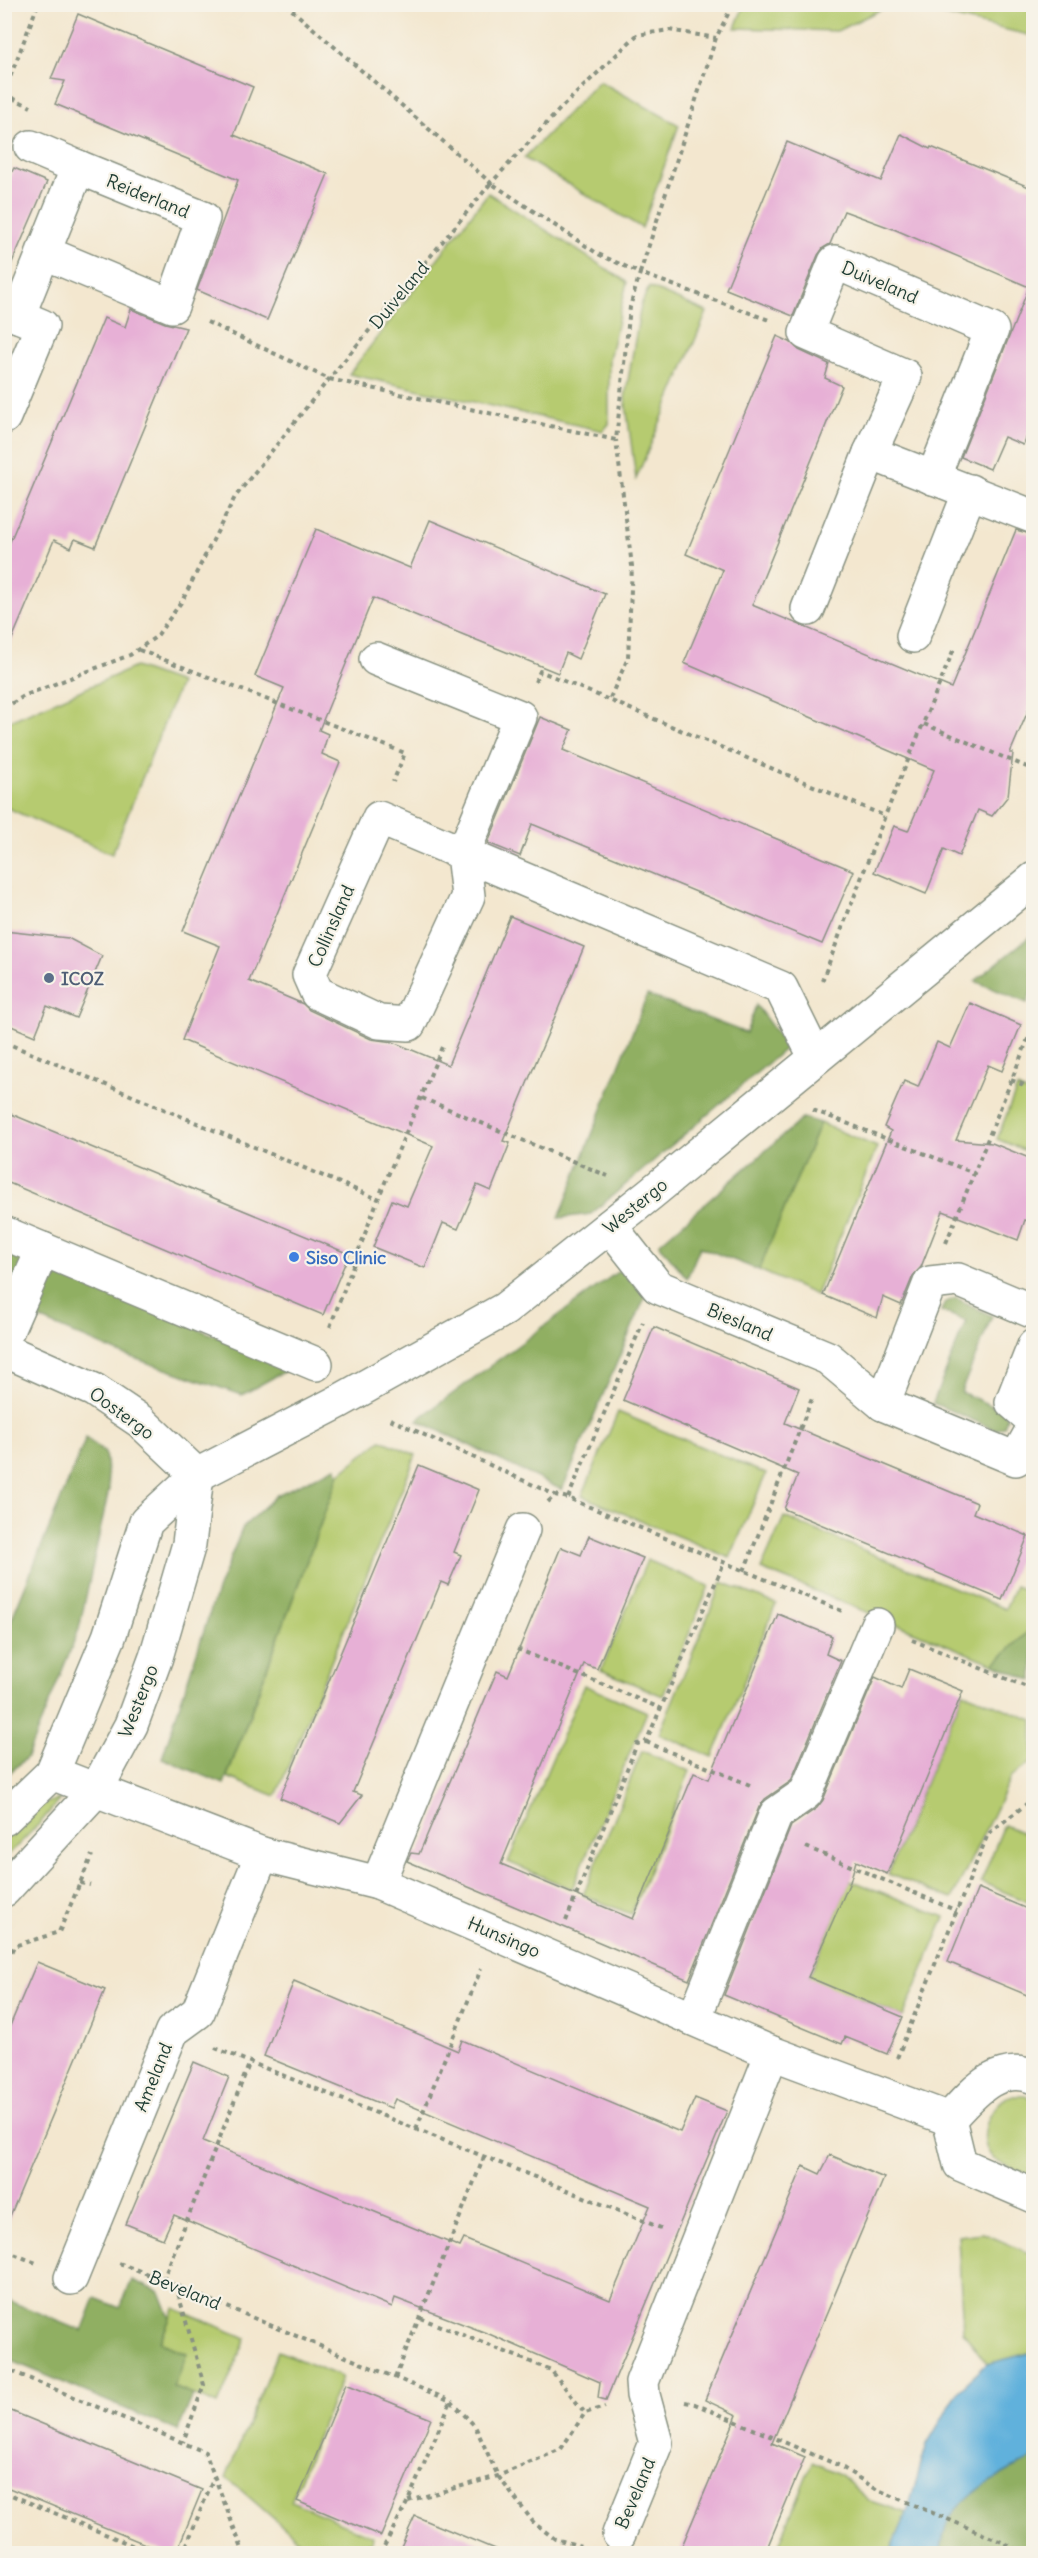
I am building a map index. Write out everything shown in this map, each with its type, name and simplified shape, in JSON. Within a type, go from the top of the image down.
[{"type":"street","name":"Reiderland","points":[[31,147],[203,218],[171,306]]},
{"type":"street","points":[[4,417],[42,326],[11,313],[43,252],[78,167]]},
{"type":"street","points":[[43,252],[171,306]]},
{"type":"street","name":"Duiveland","points":[[806,333],[835,262],[992,330],[933,478]]},
{"type":"street","points":[[806,333],[905,376],[870,453],[808,609]]},
{"type":"street","points":[[870,453],[1034,517]]},
{"type":"street","points":[[913,636],[970,491]]},
{"type":"street","points":[[376,659],[520,717],[464,854],[468,896],[410,1024]]},
{"type":"street","points":[[379,818],[781,988],[809,1044]]},
{"type":"street","name":"Collinsland","points":[[379,818],[309,975],[318,993],[379,1022],[410,1024]]},
{"type":"street","name":"Westergo","points":[[4,1819],[52,1773],[109,1637],[146,1522],[197,1475],[338,1402],[505,1309],[771,1094],[809,1044],[1034,879]]},
{"type":"street","name":"Biesland","points":[[610,1226],[658,1287],[828,1358],[883,1404],[1017,1459],[1034,1427]]},
{"type":"street","points":[[4,1233],[316,1364]]},
{"type":"street","points":[[4,1338],[43,1249]]},
{"type":"street","points":[[883,1404],[930,1283],[958,1281],[1034,1312]]},
{"type":"street","points":[[1034,1346],[1012,1402],[1034,1421]]},
{"type":"street","name":"Oostergo","points":[[4,1350],[94,1390],[140,1422],[197,1475]]},
{"type":"street","name":"Westergo","points":[[4,1890],[96,1790],[130,1725],[156,1657],[189,1544],[197,1475]]},
{"type":"street","points":[[378,1883],[523,1530]]},
{"type":"street","points":[[694,2019],[776,1814],[806,1792],[877,1625]]},
{"type":"street","name":"Hunsingo","points":[[52,1773],[262,1854],[378,1883],[772,2053],[949,2120]]},
{"type":"street","name":"Ameland","points":[[76,2267],[172,2031],[198,2012],[262,1854]]},
{"type":"street","name":"Beveland","points":[[619,2534],[656,2443],[643,2396],[642,2382],[695,2242],[772,2053]]},
{"type":"street","points":[[1034,2077],[1004,2075],[983,2083],[949,2120],[960,2164],[1034,2196]]},
{"type":"path","points":[[4,93],[38,4]]},
{"type":"path","points":[[285,4],[491,183],[598,254],[640,273],[806,333]]},
{"type":"path","points":[[610,699],[628,658],[632,566],[616,440],[630,307],[716,38],[733,4]]},
{"type":"path","name":"Duiveland","points":[[4,708],[26,695],[138,650],[156,636],[182,601],[236,497],[329,379],[491,183],[561,108],[637,35],[669,30],[716,38]]},
{"type":"path","points":[[171,306],[329,379],[616,440]]},
{"type":"path","points":[[809,1044],[885,816],[954,651],[913,636]]},
{"type":"path","points":[[138,650],[405,753],[379,818]]},
{"type":"path","points":[[520,717],[540,671],[885,816]]},
{"type":"path","points":[[923,723],[1034,770]]},
{"type":"path","points":[[316,1364],[378,1198],[445,1041],[410,1024]]},
{"type":"path","points":[[930,1283],[1034,1024]]},
{"type":"path","points":[[4,1042],[378,1198]]},
{"type":"path","points":[[1011,1080],[1034,1089]]},
{"type":"path","points":[[771,1094],[974,1173]]},
{"type":"path","points":[[422,1098],[650,1194]]},
{"type":"path","points":[[568,1498],[658,1287]]},
{"type":"path","points":[[744,1571],[828,1358]]},
{"type":"path","points":[[382,1425],[392,1418],[555,1495],[568,1498],[1034,1690]]},
{"type":"path","points":[[523,1530],[555,1495]]},
{"type":"path","points":[[646,1742],[724,1563]]},
{"type":"path","points":[[480,1634],[660,1708]]},
{"type":"path","points":[[552,1957],[637,1744],[646,1742],[793,1803]]},
{"type":"path","points":[[882,2096],[988,1834],[1034,1798]]},
{"type":"path","points":[[4,1968],[14,1946],[59,1932],[105,1826],[133,1805]]},
{"type":"path","points":[[769,1832],[957,1911]]},
{"type":"path","points":[[80,1883],[90,1885]]},
{"type":"path","points":[[416,2129],[496,1933]]},
{"type":"path","points":[[172,2031],[695,2242]]},
{"type":"path","points":[[164,2280],[250,2062]]},
{"type":"path","points":[[395,2378],[484,2157]]},
{"type":"path","name":"Beveland","points":[[76,2267],[106,2259],[164,2280],[451,2401],[475,2426],[498,2476],[534,2523],[555,2539],[577,2547],[596,2544],[619,2534]]},
{"type":"path","points":[[176,2286],[204,2385],[183,2442]]},
{"type":"path","points":[[420,2318],[551,2370],[585,2413]]},
{"type":"path","points":[[4,2368],[205,2452],[244,2553]]},
{"type":"path","points":[[408,2500],[498,2476],[561,2449],[585,2413],[643,2396],[695,2404],[840,2466],[876,2489],[1009,2545],[1020,2553]]},
{"type":"path","points":[[380,2553],[408,2500],[451,2401]]},
{"type":"path","points":[[183,2553],[214,2477]]},
{"type":"path","points":[[4,2493],[153,2553]]},
{"type":"green space","points":[[744,4],[890,5],[837,31],[735,28]]},
{"type":"green space","points":[[900,5],[1033,5],[1033,36]]},
{"type":"green space","points":[[599,81],[679,125],[642,228],[524,158]]},
{"type":"green space","points":[[488,193],[627,282],[609,359],[609,424],[603,431],[349,374]]},
{"type":"green space","points":[[649,287],[707,312],[636,479],[625,398],[641,305]]},
{"type":"green space","points":[[135,667],[180,683],[112,854],[5,807],[5,723]]},
{"type":"green space","points":[[1033,934],[1033,988],[1027,1003],[975,981]]},
{"type":"green space","points":[[647,995],[746,1033],[756,1005],[787,1047],[591,1214],[559,1218]]},
{"type":"green space","points":[[1017,1088],[1033,1095],[1033,1154],[997,1139]]},
{"type":"green space","points":[[803,1118],[820,1123],[759,1270],[700,1247],[687,1278],[659,1244]]},
{"type":"green space","points":[[820,1123],[877,1147],[816,1295],[759,1270]]},
{"type":"green space","points":[[4,1250],[292,1367],[242,1395],[119,1353],[5,1304]]},
{"type":"green space","points":[[620,1270],[646,1295],[562,1490],[417,1420]]},
{"type":"green space","points":[[956,1298],[992,1316],[961,1392],[1003,1411],[1007,1418],[1004,1427],[996,1430],[933,1403],[966,1321],[941,1311],[945,1302]]},
{"type":"green space","points":[[618,1412],[766,1474],[730,1558],[582,1496]]},
{"type":"green space","points":[[86,1438],[105,1453],[109,1489],[79,1629],[27,1757],[5,1777],[5,1635]]},
{"type":"green space","points":[[381,1440],[416,1455],[276,1796],[227,1777],[339,1474]]},
{"type":"green space","points":[[336,1467],[339,1474],[224,1784],[162,1758],[218,1588],[243,1527],[277,1495]]},
{"type":"green space","points":[[784,1517],[1005,1609],[1015,1586],[1033,1593],[1033,1627],[994,1664],[761,1569]]},
{"type":"green space","points":[[647,1560],[709,1586],[663,1696],[601,1670]]},
{"type":"green space","points":[[722,1582],[776,1604],[713,1757],[659,1734]]},
{"type":"green space","points":[[1033,1627],[1033,1681],[994,1664]]},
{"type":"green space","points":[[584,1685],[647,1712],[572,1889],[508,1862]]},
{"type":"green space","points":[[963,1692],[1033,1720],[1033,1761],[1011,1777],[952,1899],[888,1874]]},
{"type":"green space","points":[[642,1751],[690,1771],[631,1914],[583,1895]]},
{"type":"green space","points":[[60,1799],[5,1858],[5,1838],[38,1805]]},
{"type":"green space","points":[[1004,1825],[1033,1837],[1033,1904],[981,1882]]},
{"type":"green space","points":[[850,1880],[945,1917],[903,2017],[861,1999],[804,1988]]},
{"type":"green space","points":[[1009,2096],[1025,2096],[1033,2100],[1033,2176],[998,2162],[988,2152],[985,2143],[986,2124],[990,2116],[995,2108]]},
{"type":"green space","points":[[983,2233],[1033,2255],[1033,2352],[987,2364],[963,2332],[958,2236]]},
{"type":"green space","points":[[132,2280],[160,2292],[170,2318],[160,2342],[187,2354],[173,2387],[193,2395],[178,2431],[5,2358],[5,2299],[82,2331],[95,2298],[120,2308]]},
{"type":"green space","points":[[174,2308],[246,2338],[218,2405],[173,2387],[160,2343]]},
{"type":"green space","points":[[278,2351],[342,2377],[291,2501],[373,2537],[370,2543],[313,2553],[226,2477]]},
{"type":"green space","points":[[1033,2458],[1033,2553],[940,2554],[946,2526],[960,2505],[984,2486]]},
{"type":"green space","points":[[812,2462],[839,2474],[870,2501],[907,2513],[890,2553],[775,2554]]},
{"type":"water","points":[[1033,2352],[1033,2458],[984,2486],[960,2505],[946,2526],[940,2553],[890,2553],[907,2513],[927,2444],[959,2390],[987,2364]]},
{"type":"building","points":[[78,14],[253,87],[234,135],[328,174],[267,320],[197,290],[238,180],[55,104],[65,81],[51,79]]},
{"type":"building","points":[[901,134],[930,149],[931,147],[1034,189],[1034,421],[1023,445],[1004,437],[990,469],[961,457],[1029,287],[896,230],[844,211],[830,244],[818,255],[793,316],[726,289],[787,142],[881,181]]},
{"type":"building","points":[[14,168],[47,182],[4,281],[4,186]]},
{"type":"building","points":[[131,309],[165,323],[186,328],[95,547],[75,539],[71,548],[54,540],[4,658],[4,556],[104,318],[125,327]]},
{"type":"building","points":[[777,336],[790,342],[799,350],[829,364],[825,378],[842,386],[752,605],[951,688],[1016,530],[1034,535],[1034,697],[1010,753],[1013,753],[1008,796],[992,816],[978,810],[959,856],[944,849],[926,894],[874,872],[894,826],[908,831],[934,770],[684,663],[723,570],[686,554]]},
{"type":"building","points":[[430,520],[605,594],[578,659],[566,653],[558,673],[373,598],[319,730],[328,734],[322,754],[340,762],[249,981],[303,1004],[309,1010],[371,1039],[393,1042],[448,1065],[510,916],[584,947],[503,1141],[510,1143],[491,1191],[477,1185],[458,1229],[443,1223],[425,1268],[373,1247],[392,1200],[407,1206],[433,1146],[182,1040],[220,946],[183,931],[284,688],[255,676],[316,529],[410,568]]},
{"type":"building","points":[[540,717],[572,730],[563,750],[854,871],[822,944],[532,824],[520,856],[488,843]]},
{"type":"building","name":"ICOZ","points":[[4,931],[68,938],[102,956],[76,1018],[47,1006],[35,1036],[4,1023]]},
{"type":"building","points":[[970,1003],[1021,1025],[1002,1071],[988,1065],[956,1140],[992,1143],[1034,1160],[1034,1223],[1025,1220],[1018,1240],[943,1211],[921,1267],[913,1276],[901,1305],[883,1297],[877,1318],[823,1295],[891,1131],[884,1127],[904,1081],[918,1087],[937,1042],[950,1048]]},
{"type":"building","points":[[4,1111],[349,1254],[323,1315],[4,1181]]},
{"type":"building","points":[[654,1327],[799,1388],[785,1423],[977,1503],[973,1513],[1028,1536],[1002,1600],[784,1509],[798,1475],[623,1400]]},
{"type":"building","points":[[419,1465],[479,1490],[454,1552],[461,1555],[448,1585],[441,1582],[353,1792],[362,1795],[340,1823],[280,1798]]},
{"type":"building","points":[[589,1536],[643,1558],[597,1669],[584,1664],[501,1864],[633,1919],[694,1773],[709,1779],[778,1614],[832,1636],[826,1654],[841,1661],[791,1781],[765,1799],[759,1807],[689,1980],[407,1861],[411,1853],[419,1854],[497,1671],[508,1676],[561,1547],[581,1555]]},
{"type":"building","points":[[909,1669],[963,1691],[887,1874],[856,1861],[850,1882],[808,1977],[903,2017],[887,2054],[845,2037],[842,2044],[724,1995],[791,1826],[817,1808],[823,1800],[875,1677],[901,1689]]},
{"type":"building","points":[[978,1888],[1034,1912],[1034,1998],[948,1962]]},
{"type":"building","points":[[37,1962],[105,1990],[5,2228],[4,2040]]},
{"type":"building","points":[[294,1981],[458,2051],[462,2040],[680,2132],[695,2098],[727,2111],[606,2400],[598,2398],[600,2382],[489,2334],[395,2298],[392,2307],[174,2215],[163,2239],[126,2224],[194,2062],[229,2077],[203,2141],[460,2247],[464,2239],[610,2300],[650,2206],[395,2099],[391,2108],[264,2056]]},
{"type":"building","points":[[830,2155],[884,2178],[772,2443],[805,2457],[765,2553],[679,2553],[737,2415],[705,2400],[803,2166],[820,2174]]},
{"type":"building","points":[[346,2384],[431,2419],[381,2536],[297,2501]]},
{"type":"building","points":[[4,2408],[202,2490],[176,2553],[167,2553],[4,2486]]},
{"type":"building","points":[[415,2516],[504,2553],[398,2553]]},
{"type":"place","name":"ICOZ","points":[[49,978]]},
{"type":"place","name":"Siso Clinic","points":[[294,1257]]}]
